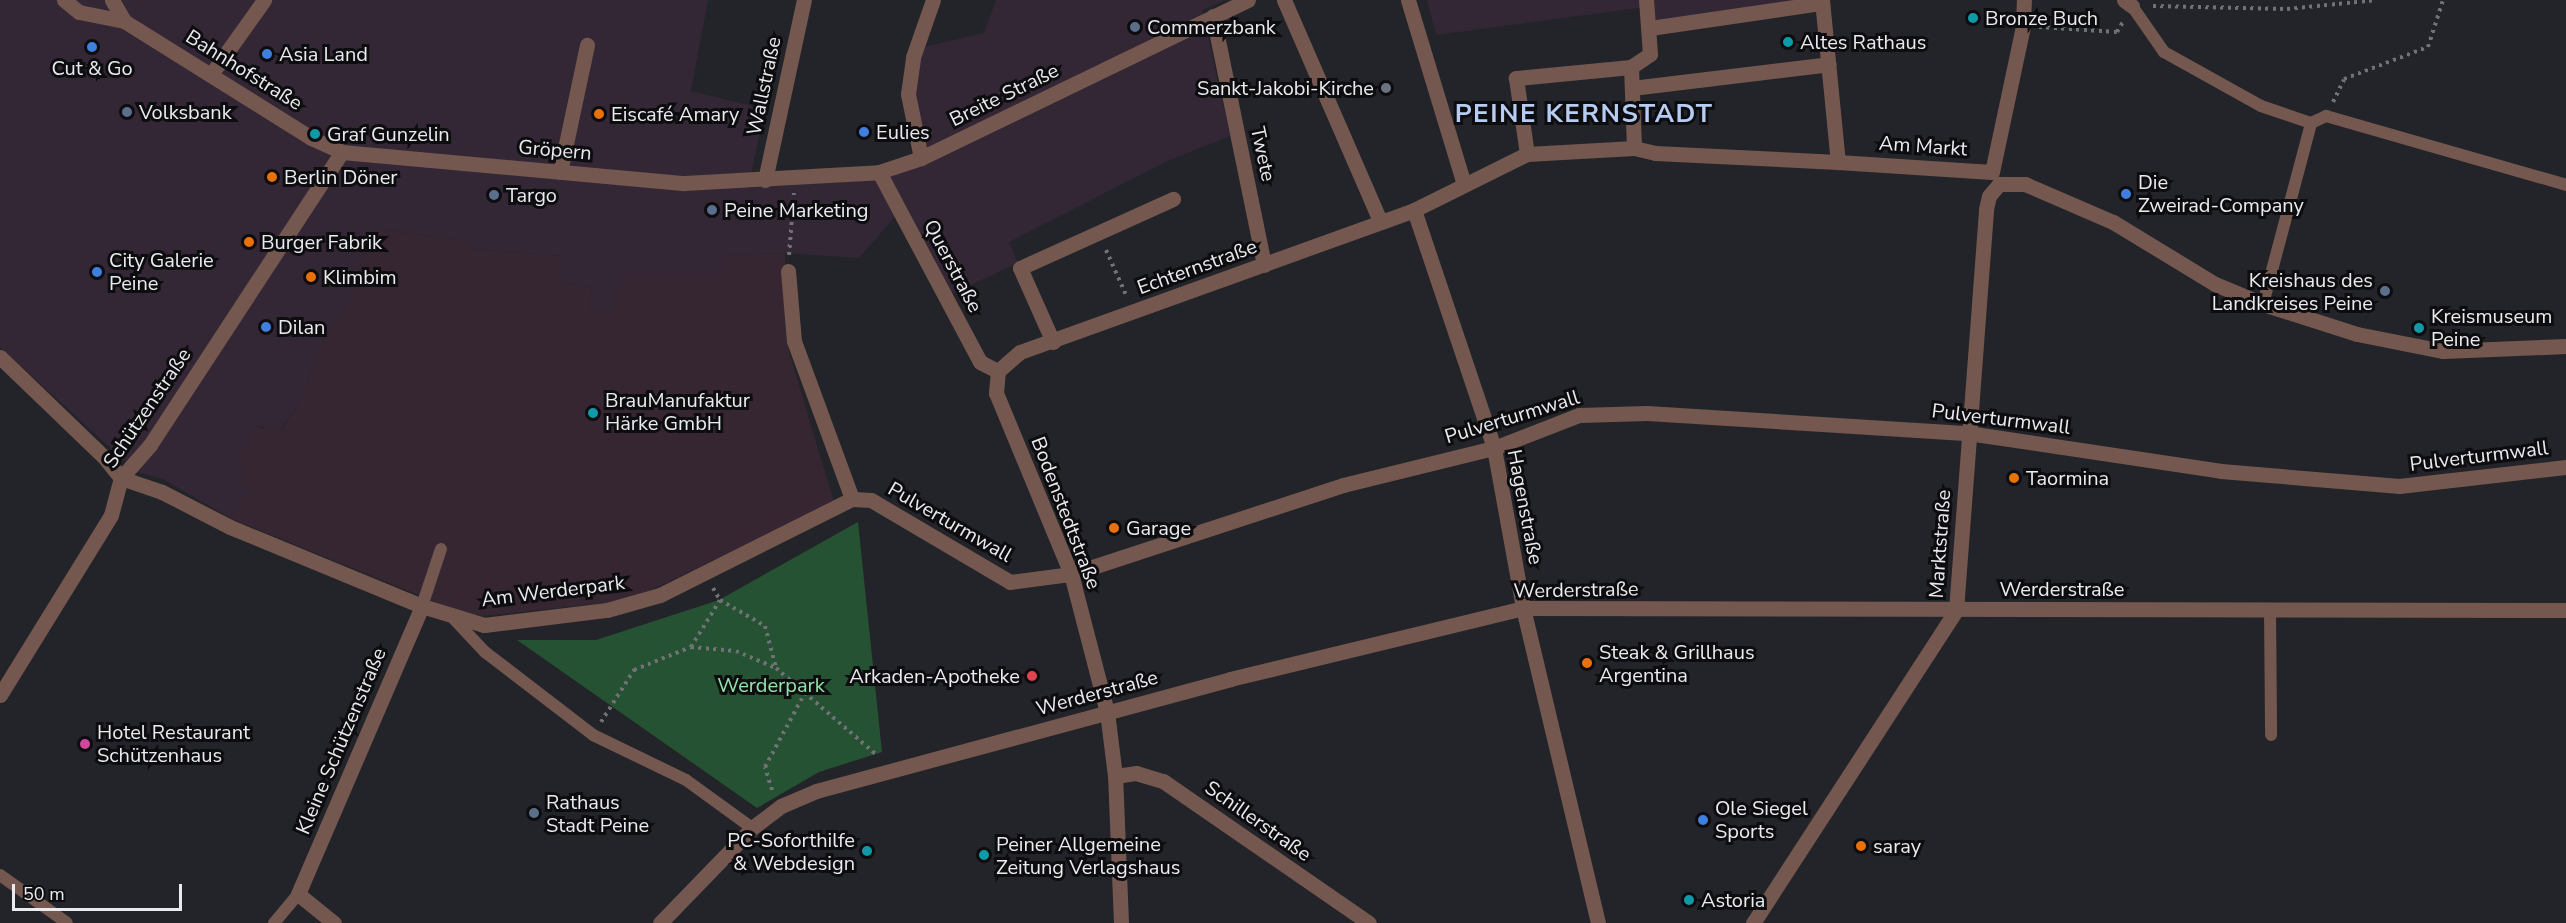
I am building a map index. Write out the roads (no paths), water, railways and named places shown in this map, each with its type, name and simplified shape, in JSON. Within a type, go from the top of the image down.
[{"type":"street","name":"Bahnhofstraße","points":[[64,0],[79,12],[124,21],[212,73],[311,138],[342,152]]},
{"type":"street","name":"Bahnhofstraße","points":[[112,0],[124,21]]},
{"type":"street","points":[[212,73],[264,0]]},
{"type":"street","name":"Wallstraße","points":[[765,180],[804,0]]},
{"type":"street","points":[[921,158],[908,94],[913,57],[933,0]]},
{"type":"street","name":"Breite Straße","points":[[765,180],[879,172],[921,158],[1248,0]]},
{"type":"street","points":[[1284,0],[1380,221]]},
{"type":"street","points":[[1408,0],[1464,184]]},
{"type":"street","points":[[1646,0],[1650,28],[1650,54],[1631,67],[1516,78],[1527,154],[1634,148],[1655,153],[1838,162],[1822,1],[1650,28]]},
{"type":"street","name":"Am Markt","points":[[1838,162],[1992,172],[2023,26],[2024,0]]},
{"type":"street","name":"Twete","points":[[1213,16],[1264,265]]},
{"type":"street","points":[[560,172],[587,45]]},
{"type":"street","points":[[1632,88],[1829,64]]},
{"type":"street","points":[[1631,67],[1634,148]]},
{"type":"street","name":"Gröpern","points":[[342,152],[685,183],[765,180]]},
{"type":"street","name":"Schützenstraße","points":[[0,695],[111,515],[121,478],[150,445],[342,152]]},
{"type":"street","name":"Echternstraße","points":[[998,371],[1020,352],[1134,313],[1414,210],[1527,154]]},
{"type":"street","name":"Querstraße","points":[[879,172],[980,362],[998,371]]},
{"type":"street","name":"Marktstraße","points":[[1753,923],[1956,610],[1968,433],[1986,209],[1989,196],[2000,184],[2025,184],[2113,222],[2215,284],[2263,304]]},
{"type":"street","points":[[1053,342],[1020,268],[1173,199]]},
{"type":"street","name":"Hagenstraße","points":[[1414,210],[1494,448],[1523,608],[1598,923]]},
{"type":"street","points":[[788,271],[794,341],[852,499]]},
{"type":"street","points":[[2263,304],[2357,334],[2443,351],[2566,346]]},
{"type":"street","points":[[0,357],[104,457],[121,478]]},
{"type":"street","name":"Bodenstedtstraße","points":[[998,371],[996,393],[1071,574],[1107,712],[1115,776],[1121,923]]},
{"type":"street","name":"Pulverturmwall","points":[[852,499],[872,500],[1010,582],[1071,574],[1342,485],[1494,448],[1579,415],[1636,413],[1968,433],[2221,471],[2399,486],[2566,467]]},
{"type":"street","name":"Am Werderpark","points":[[121,478],[162,492],[230,527],[422,606],[484,625],[607,610],[660,595],[705,575],[852,499]]},
{"type":"street","name":"Kleine Schützenstraße","points":[[298,894],[422,606]]},
{"type":"street","name":"Werderstraße","points":[[660,923],[752,828],[781,806],[892,769],[1107,712],[1523,608],[2566,610]]},
{"type":"street","name":"Schillerstraße","points":[[1115,776],[1136,773],[1163,781],[1369,923]]},
{"type":"street","points":[[298,894],[334,923]]},
{"type":"lane","points":[[2128,3],[2164,52],[2261,106],[2311,123],[2326,116],[2566,185]]},
{"type":"lane","points":[[2263,304],[2311,123]]},
{"type":"lane","points":[[422,606],[441,549]]},
{"type":"lane","points":[[2270,609],[2271,735]]},
{"type":"lane","points":[[452,616],[484,652],[593,735],[686,780],[752,828]]},
{"type":"lane","points":[[0,875],[67,923]]},
{"type":"lane","points":[[274,923],[298,894]]},
{"type":"place","name":"Bronze Buch","points":[[1973,18]]},
{"type":"place","name":"Commerzbank","points":[[1135,27]]},
{"type":"place","name":"Altes Rathaus","points":[[1788,42]]},
{"type":"place","name":"Cut & Go","points":[[92,47]]},
{"type":"place","name":"Asia Land","points":[[267,54]]},
{"type":"place","name":"Sankt-Jakobi-Kirche","points":[[1386,88]]},
{"type":"place","name":"Volksbank","points":[[127,112]]},
{"type":"place","name":"Eiscafé Amary","points":[[599,114]]},
{"type":"place","name":"Eulies","points":[[864,132]]},
{"type":"place","name":"Graf Gunzelin","points":[[315,134]]},
{"type":"place","name":"Berlin Döner","points":[[272,177]]},
{"type":"place","name":"Die Zweirad-Company","points":[[2126,194]]},
{"type":"place","name":"Targo","points":[[494,195]]},
{"type":"place","name":"Peine Marketing","points":[[712,210]]},
{"type":"place","name":"Burger Fabrik","points":[[249,242]]},
{"type":"place","name":"City Galerie Peine","points":[[97,272]]},
{"type":"place","name":"Klimbim","points":[[311,277]]},
{"type":"place","name":"Kreishaus des Landkreises Peine","points":[[2385,291]]},
{"type":"place","name":"Dilan","points":[[266,327]]},
{"type":"place","name":"Kreismuseum Peine","points":[[2419,328]]},
{"type":"place","name":"BrauManufaktur Härke GmbH","points":[[593,413]]},
{"type":"place","name":"Taormina","points":[[2014,478]]},
{"type":"place","name":"Garage","points":[[1114,528]]},
{"type":"place","name":"Steak & Grillhaus Argentina","points":[[1587,663]]},
{"type":"place","name":"Arkaden-Apotheke","points":[[1032,676]]},
{"type":"place","name":"Hotel Restaurant Schützenhaus","points":[[85,744]]},
{"type":"place","name":"Rathaus Stadt Peine","points":[[534,813]]},
{"type":"place","name":"Ole Siegel Sports","points":[[1703,820]]},
{"type":"place","name":"saray","points":[[1861,846]]},
{"type":"place","name":"PC-Soforthilfe & Webdesign","points":[[867,851]]},
{"type":"place","name":"Peiner Allgemeine Zeitung Verlagshaus","points":[[984,855]]},
{"type":"place","name":"Astoria","points":[[1689,900]]},
{"type":"district","name":"PEINE KERNSTADT","points":[[1584,114]]},
{"type":"park label","name":"Werderpark","points":[[771,685]]}]
